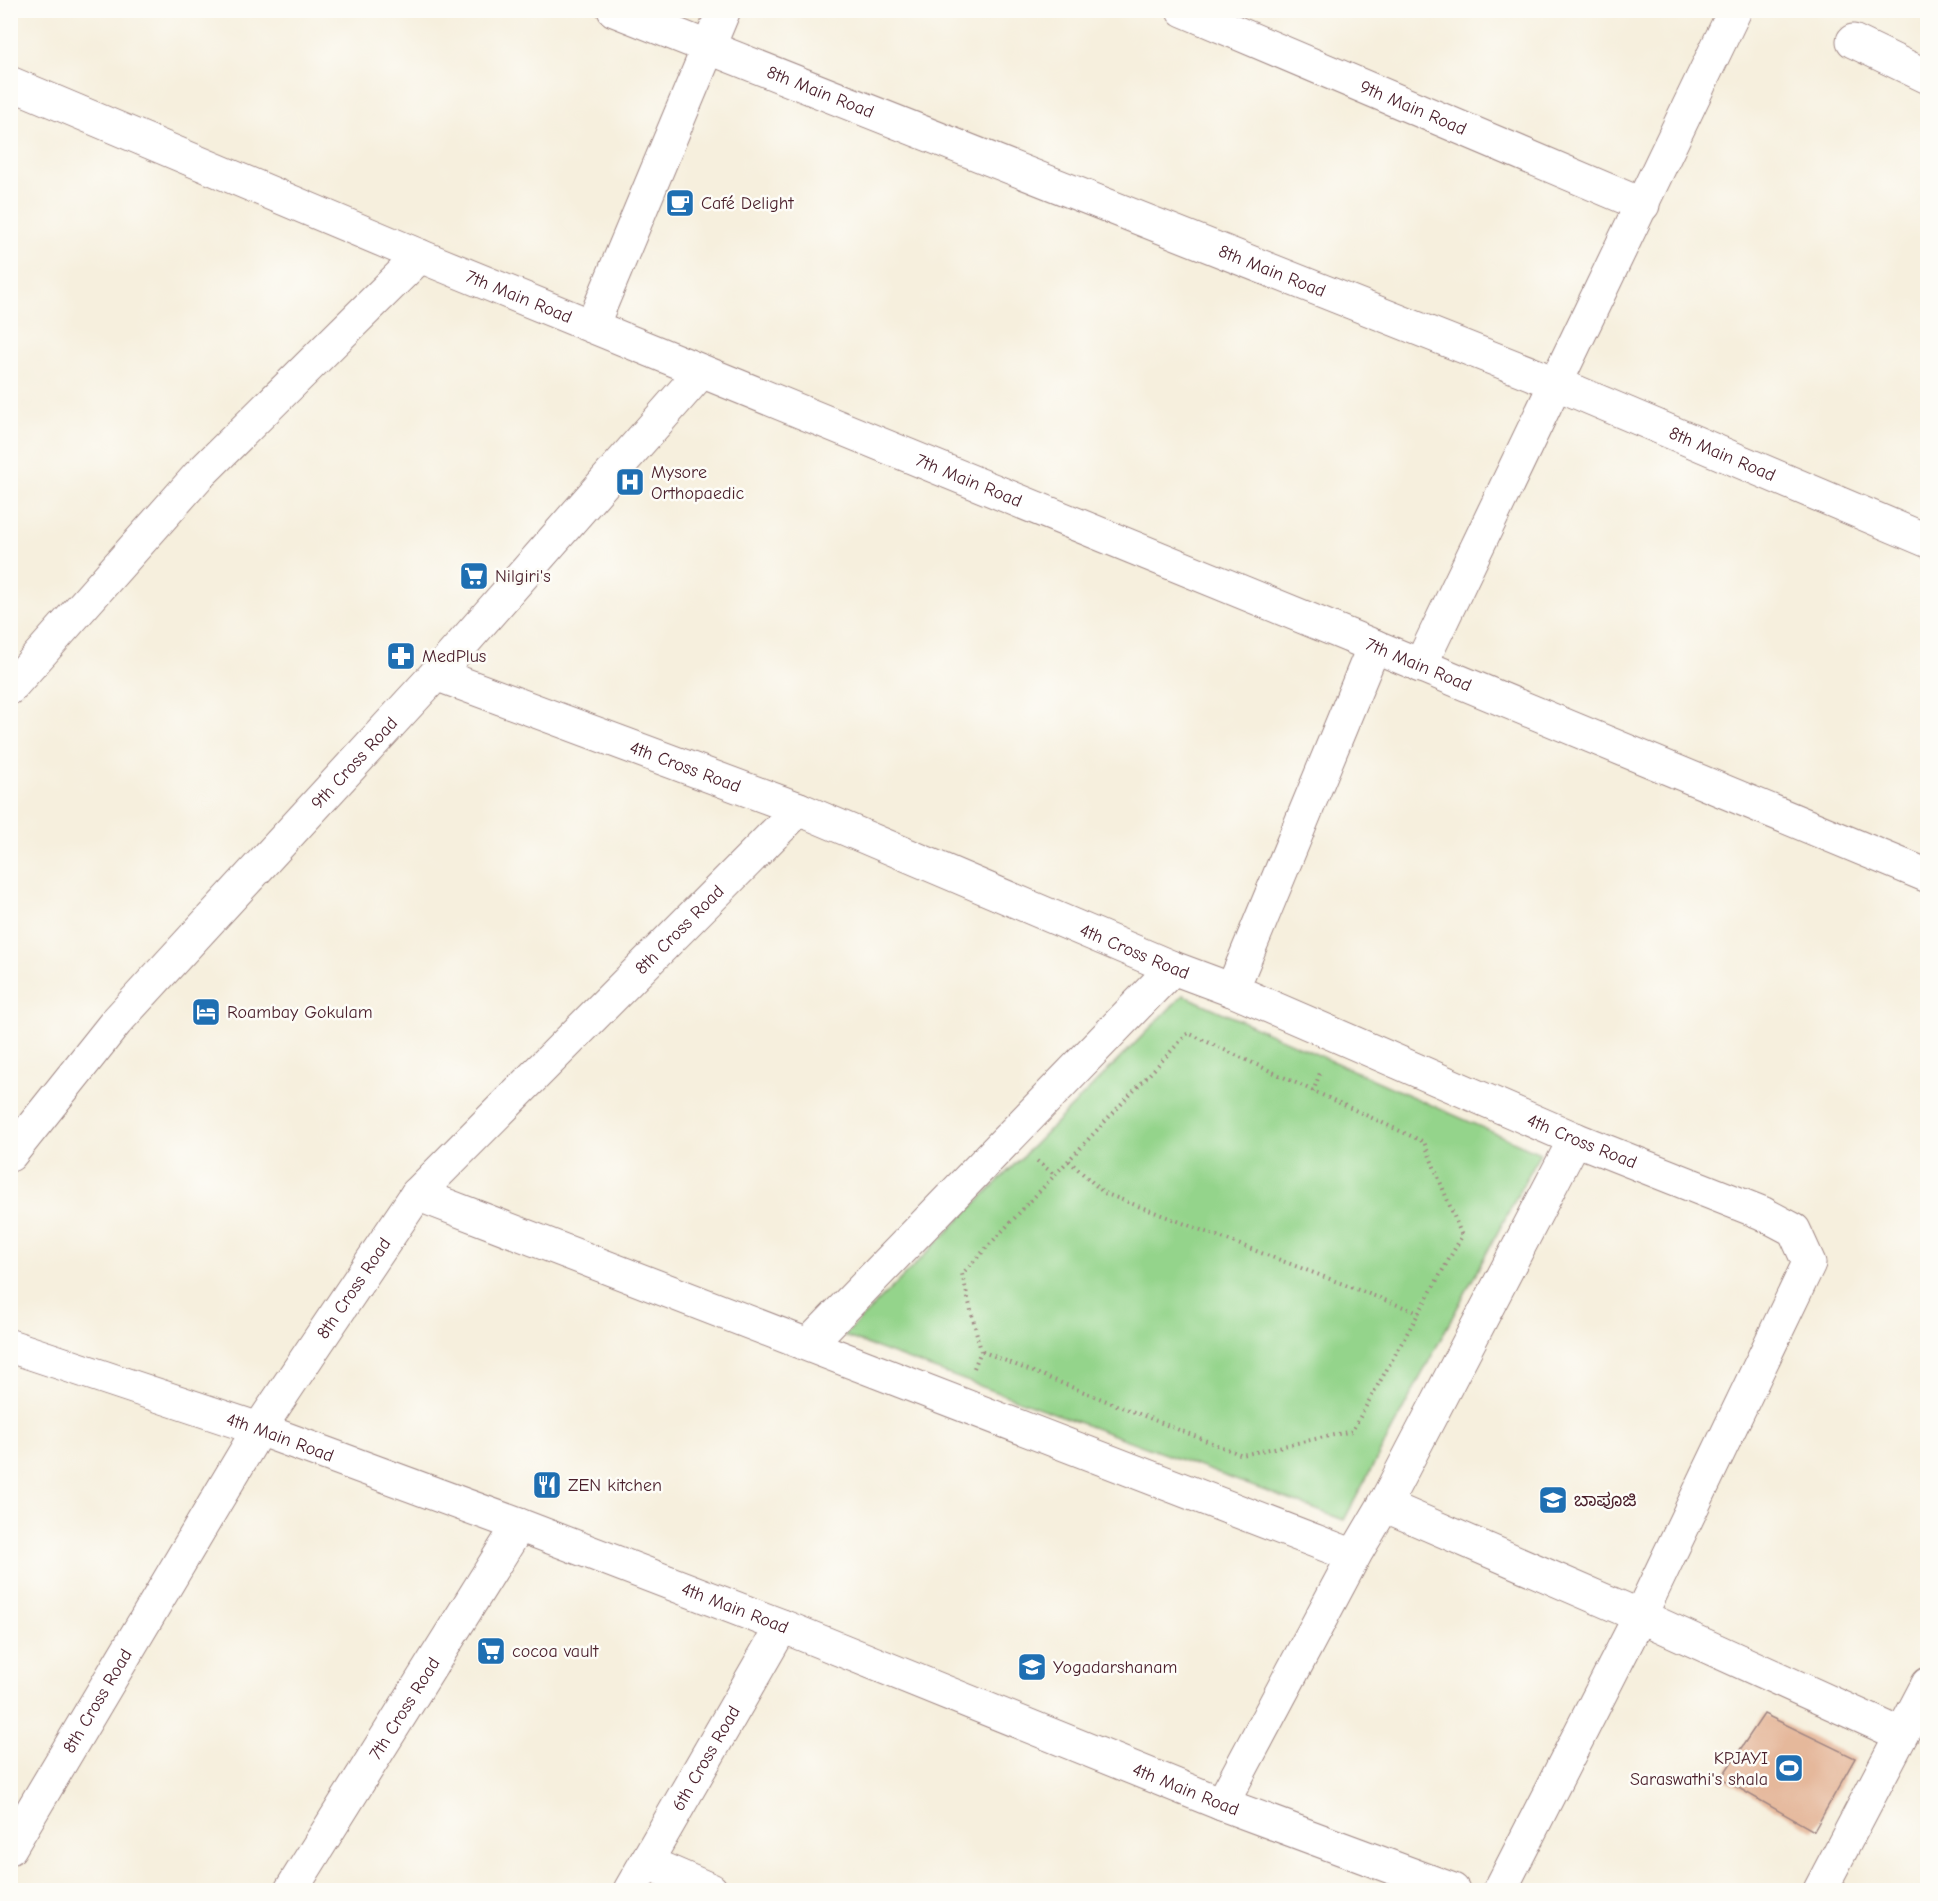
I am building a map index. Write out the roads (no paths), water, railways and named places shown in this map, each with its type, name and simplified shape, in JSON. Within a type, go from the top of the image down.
[{"type":"street","name":"8th Main Road","points":[[614,10],[1555,382],[1928,541]]},
{"type":"street","points":[[591,327],[724,10]]},
{"type":"street","name":"9th Main Road","points":[[1183,10],[1643,205]]},
{"type":"street","points":[[1420,666],[1735,10]]},
{"type":"street","points":[[1853,41],[1928,77]]},
{"type":"street","name":"7th Main Road","points":[[10,83],[591,327],[1374,646],[1928,876]]},
{"type":"street","points":[[10,688],[198,476],[420,256]]},
{"type":"street","name":"9th Cross Road","points":[[10,1155],[116,1022],[436,674],[701,372]]},
{"type":"street","points":[[1232,990],[1374,646]]},
{"type":"street","name":"4th Cross Road","points":[[436,674],[799,809],[1173,968],[1232,990],[1575,1139],[1762,1213],[1794,1230],[1809,1263],[1640,1616]]},
{"type":"street","name":"8th Cross Road","points":[[10,1848],[259,1429],[417,1194],[799,809]]},
{"type":"street","points":[[809,1344],[1173,968]]},
{"type":"street","points":[[1222,1803],[1354,1556],[1384,1505],[1575,1139]]},
{"type":"street","points":[[417,1194],[1354,1556]]},
{"type":"street","name":"4th Main Road","points":[[10,1346],[259,1429],[519,1525],[782,1626],[1222,1803],[1453,1890]]},
{"type":"street","points":[[1384,1505],[1640,1616],[1900,1734]]},
{"type":"street","name":"7th Cross Road","points":[[291,1890],[519,1525]]},
{"type":"street","points":[[1500,1890],[1640,1616]]},
{"type":"street","name":"6th Cross Road","points":[[630,1890],[782,1626]]},
{"type":"street","points":[[1820,1890],[1928,1684]]},
{"type":"street","points":[[646,1863],[711,1890]]},
{"type":"place","name":"Café Delight","points":[[680,203]]},
{"type":"place","name":"Mysore Orthopaedic","points":[[630,482]]},
{"type":"place","name":"Nilgiri's","points":[[474,576]]},
{"type":"place","name":"MedPlus","points":[[401,656]]},
{"type":"place","name":"Roambay Gokulam","points":[[206,1012]]},
{"type":"place","name":"ZEN kitchen","points":[[547,1485]]},
{"type":"place","name":"ಬಾಪೂಜಿ","points":[[1553,1500]]},
{"type":"place","name":"cocoa vault","points":[[491,1651]]},
{"type":"place","name":"Yogadarshanam","points":[[1032,1667]]},
{"type":"place","name":"KPJAYI Saraswathi's shala","points":[[1789,1768]]}]
